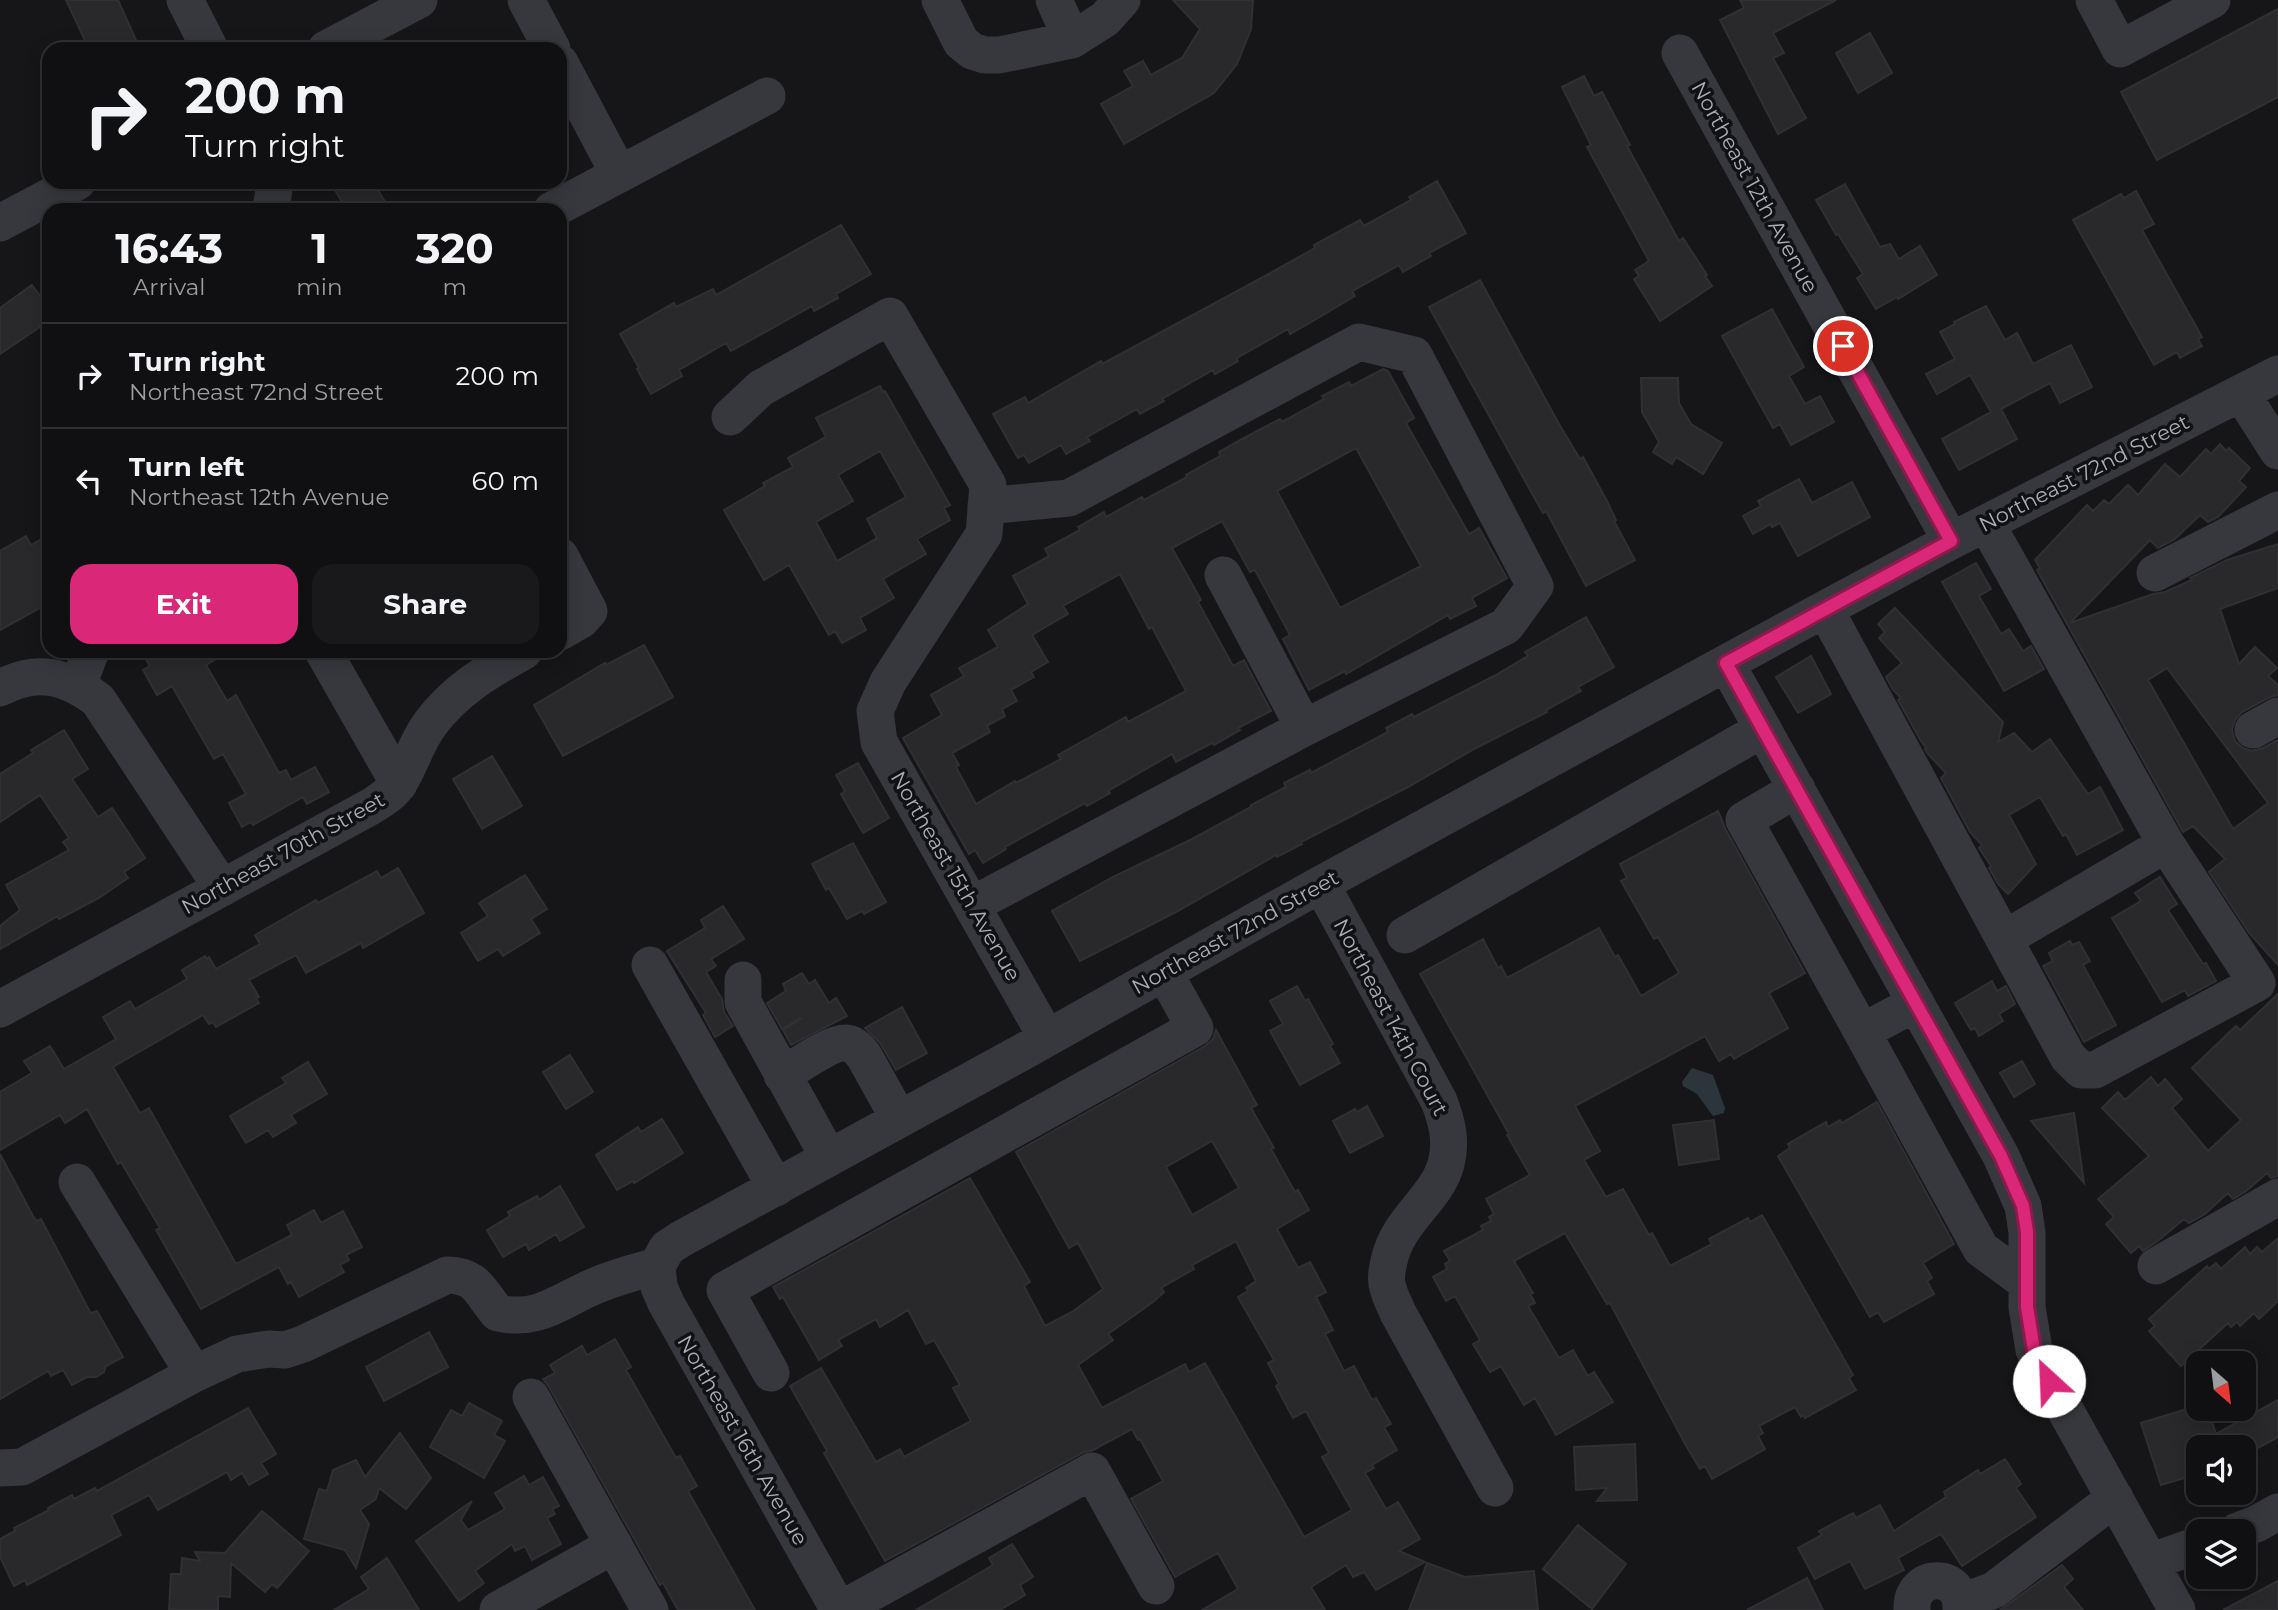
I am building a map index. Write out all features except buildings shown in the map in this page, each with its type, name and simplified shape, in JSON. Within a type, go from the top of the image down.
[{"type":"street","points":[[185,0],[206,42]]},
{"type":"street","points":[[339,42],[419,0]]},
{"type":"street","points":[[526,0],[548,42]]},
{"type":"street","points":[[940,0],[961,42],[972,51],[985,55],[999,55],[1072,40],[1105,19],[1122,0]]},
{"type":"street","points":[[1054,0],[1072,40]]},
{"type":"street","points":[[2094,0],[2120,49],[2189,5]]},
{"type":"street","name":"Northeast 12th Avenue","points":[[1680,53],[1951,541]]},
{"type":"street","points":[[567,76],[619,174]]},
{"type":"street","points":[[565,203],[767,96]]},
{"type":"street","points":[[0,223],[64,189]]},
{"type":"street","points":[[730,417],[761,388],[890,316],[988,485],[986,506],[1069,498],[1359,342],[1414,355],[1535,586],[1506,626],[1304,728],[972,905]]},
{"type":"street","name":"Northeast 72nd Street","points":[[657,1266],[667,1248],[1321,884],[1951,541],[2278,374]]},
{"type":"street","points":[[2241,393],[2278,451]]},
{"type":"street","name":"Northeast 15th Avenue","points":[[986,506],[984,534],[888,681],[875,711],[879,742],[1047,1038]]},
{"type":"street","points":[[2155,573],[2278,510]]},
{"type":"street","points":[[1825,609],[2068,1057],[2081,1070],[2095,1070],[2257,983],[2166,844],[1986,523]]},
{"type":"street","points":[[567,569],[589,611],[581,620],[567,628]]},
{"type":"street","points":[[1223,575],[1304,728]]},
{"type":"street","points":[[78,685],[88,658]]},
{"type":"street","points":[[327,658],[399,784]]},
{"type":"street","name":"Northeast 70th Street","points":[[0,1009],[370,807],[389,794],[399,784],[418,742],[429,725],[460,691],[478,662]]},
{"type":"street","points":[[1726,663],[2001,1156],[2023,1206],[2027,1232],[2027,1307],[2034,1350],[2177,1610]]},
{"type":"street","points":[[0,688],[34,677],[56,678],[78,685],[98,700],[222,888]]},
{"type":"street","points":[[1405,935],[1763,729]]},
{"type":"street","points":[[1797,789],[1744,820],[1981,1249],[2026,1282]]},
{"type":"street","points":[[2004,939],[2166,844]]},
{"type":"street","name":"Northeast 14th Court","points":[[1321,884],[1439,1101],[1449,1128],[1446,1166],[1434,1189],[1406,1221],[1398,1236],[1387,1271],[1387,1287],[1398,1313],[1495,1488]]},
{"type":"street","points":[[650,965],[776,1188]]},
{"type":"street","points":[[771,1373],[725,1290],[1195,1028],[1164,972]]},
{"type":"street","points":[[743,980],[743,1002],[829,1158]]},
{"type":"street","points":[[1862,1032],[1916,1003]]},
{"type":"street","points":[[782,1075],[833,1046],[847,1043],[859,1049],[864,1056],[899,1119]]},
{"type":"street","points":[[77,1182],[194,1374]]},
{"type":"street","points":[[2156,1266],[2278,1197]]},
{"type":"street","points":[[0,1468],[22,1467],[237,1353],[285,1350],[303,1344],[447,1275],[466,1278],[476,1283],[498,1313],[515,1317],[552,1308],[616,1277],[657,1266]]},
{"type":"street","name":"Northeast 16th Avenue","points":[[657,1266],[659,1287],[666,1303],[840,1610]]},
{"type":"street","points":[[688,1342],[738,1314]]},
{"type":"street","points":[[531,1397],[650,1610]]},
{"type":"street","points":[[840,1610],[1092,1471],[1156,1586]]},
{"type":"street","points":[[1912,1610],[1912,1598],[1917,1590],[1924,1583],[1934,1580],[1952,1585],[1958,1593],[1961,1606],[1994,1590],[2115,1498]]},
{"type":"street","points":[[2256,1524],[2278,1512]]},
{"type":"street","points":[[498,1610],[614,1545]]},
{"type":"street","points":[[2150,1562],[2186,1549]]},
{"type":"shaded area","points":[[1692,1068],[1713,1075],[1725,1108],[1724,1113],[1713,1116],[1697,1094],[1683,1086],[1682,1082]]},
{"type":"route","points":[[1843,346],[1951,541],[1726,663],[2001,1156],[2017,1191],[2023,1206],[2027,1232],[2027,1307],[2034,1350],[2049,1381]]}]
